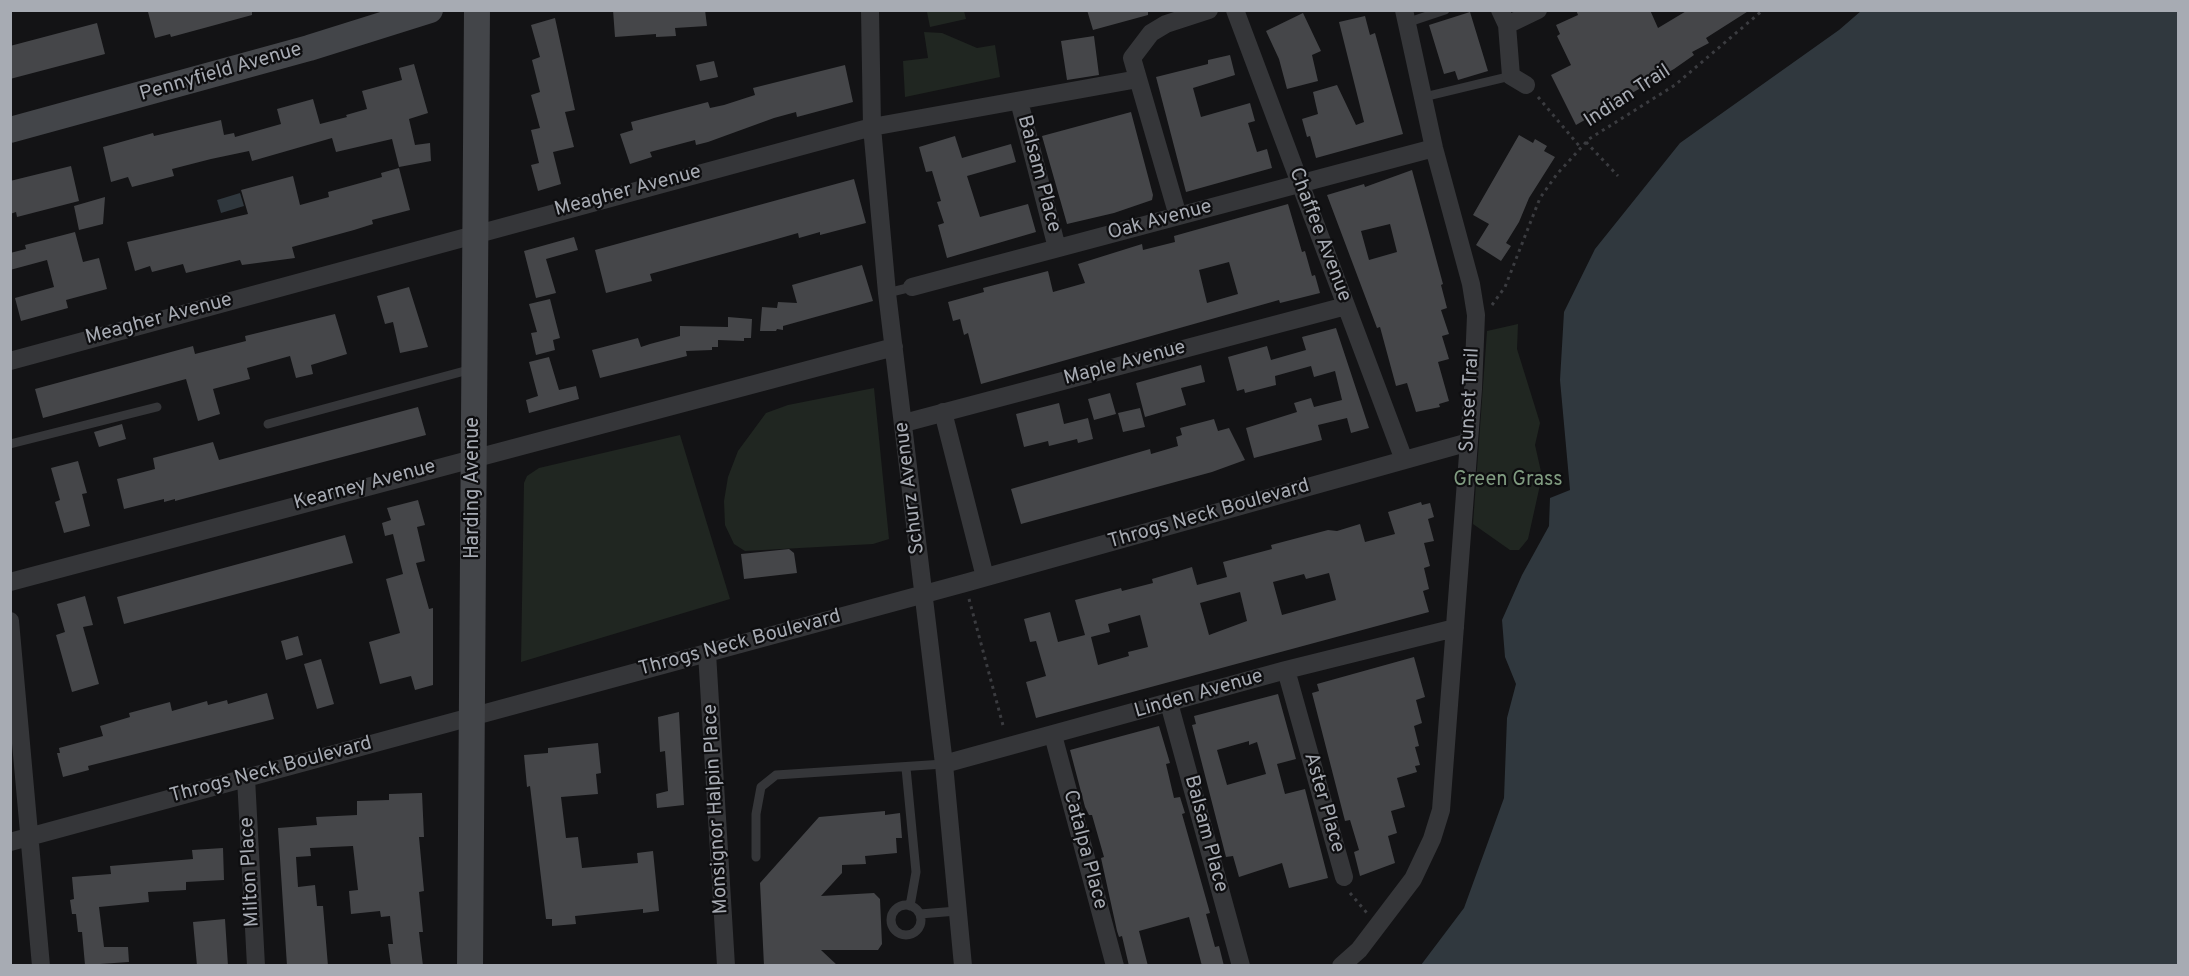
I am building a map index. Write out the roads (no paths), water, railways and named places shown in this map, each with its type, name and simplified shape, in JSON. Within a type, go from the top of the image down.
[{"type":"street","name":"Pennyfield Avenue","points":[[10,130],[309,48],[430,10]]},
{"type":"street","name":"Harding Avenue","points":[[470,966],[477,10]]},
{"type":"street","name":"Schurz Avenue","points":[[870,10],[872,127],[887,293],[944,764],[963,966]]},
{"type":"street","points":[[1178,216],[1132,58],[1161,17],[1209,10]]},
{"type":"street","name":"Chaffee Avenue","points":[[1235,10],[1404,460]]},
{"type":"street","points":[[1518,80],[1503,18],[1538,10]]},
{"type":"street","name":"Sunset Trail","points":[[1341,966],[1359,950],[1380,925],[1423,859],[1441,810],[1469,442],[1476,315],[1471,284],[1434,148],[1407,16]]},
{"type":"street","name":"Meagher Avenue","points":[[10,361],[872,127],[1138,79]]},
{"type":"street","name":"Balsam Place","points":[[1019,100],[1057,248]]},
{"type":"street","name":"Oak Avenue","points":[[912,286],[1434,148]]},
{"type":"street","name":"Maple Avenue","points":[[904,423],[1346,306]]},
{"type":"street","name":"Kearney Avenue","points":[[10,582],[894,347]]},
{"type":"street","points":[[943,412],[985,577]]},
{"type":"street","name":"Throgs Neck Boulevard","points":[[10,842],[965,583],[1469,442]]},
{"type":"street","points":[[10,621],[41,966]]},
{"type":"street","name":"Linden Avenue","points":[[944,764],[1286,670],[1455,628]]},
{"type":"street","name":"Monsignor Halpin Place","points":[[707,653],[726,966]]},
{"type":"street","name":"Aster Place","points":[[1286,670],[1344,878]]},
{"type":"street","name":"Balsam Place","points":[[1169,703],[1241,966]]},
{"type":"street","name":"Catalpa Place","points":[[1053,735],[1115,966]]},
{"type":"street","name":"Milton Place","points":[[246,778],[256,966]]},
{"type":"lane","points":[[1407,16],[1445,10]]},
{"type":"lane","points":[[1424,97],[1518,80]]},
{"type":"lane","name":"Oak Avenue","points":[[887,293],[912,286]]},
{"type":"lane","points":[[268,424],[475,369]]},
{"type":"lane","points":[[10,444],[157,407]]},
{"type":"lane","points":[[756,857],[756,814],[761,787],[776,775],[944,764]]},
{"type":"lane","points":[[906,768],[916,872],[910,906]]},
{"type":"lane","points":[[920,914],[920,924],[914,932],[905,934],[896,931],[891,922],[893,912],[900,906],[910,906],[920,914],[957,910]]},
{"type":"park label","name":"Green Grass","points":[[1508,481]]}]
